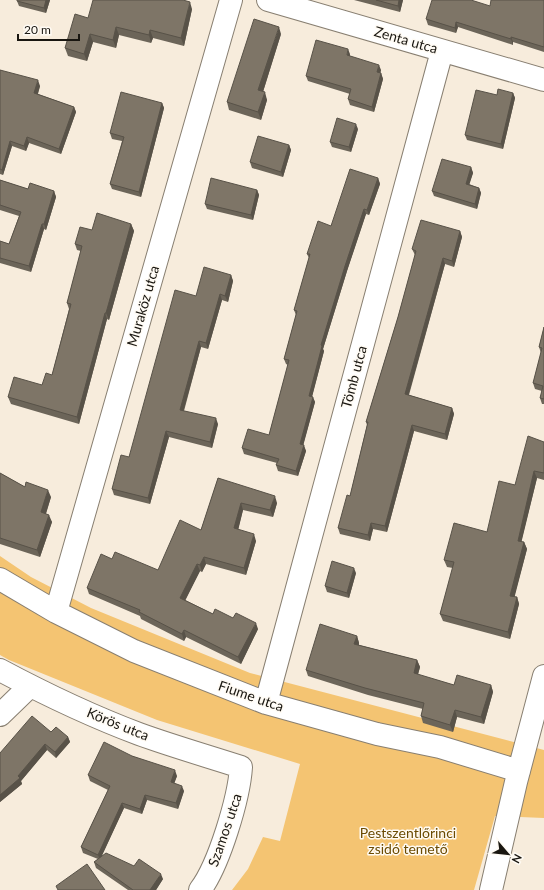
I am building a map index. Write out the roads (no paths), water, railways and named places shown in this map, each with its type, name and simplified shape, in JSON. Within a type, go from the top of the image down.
[{"type":"street","name":"Muraköz utca","points":[[56,612],[231,0]]},
{"type":"street","name":"Zenta utca","points":[[268,0],[544,80]]},
{"type":"street","name":"Tömb utca","points":[[266,703],[442,51]]},
{"type":"street","name":"Fiume utca","points":[[0,579],[56,612],[134,651],[266,703],[377,734],[440,747],[518,771]]},
{"type":"street","name":"Körös utca","points":[[0,670],[30,686],[97,717],[140,734],[241,767]]},
{"type":"street","points":[[491,890],[518,771],[544,676]]},
{"type":"street","points":[[0,715],[30,686]]},
{"type":"street","name":"Szamos utca","points":[[200,890],[210,874],[226,832],[240,786],[241,767]]},
{"type":"park label","name":"Pestszentlőrinci zsidó temető","points":[[408,842]]}]
